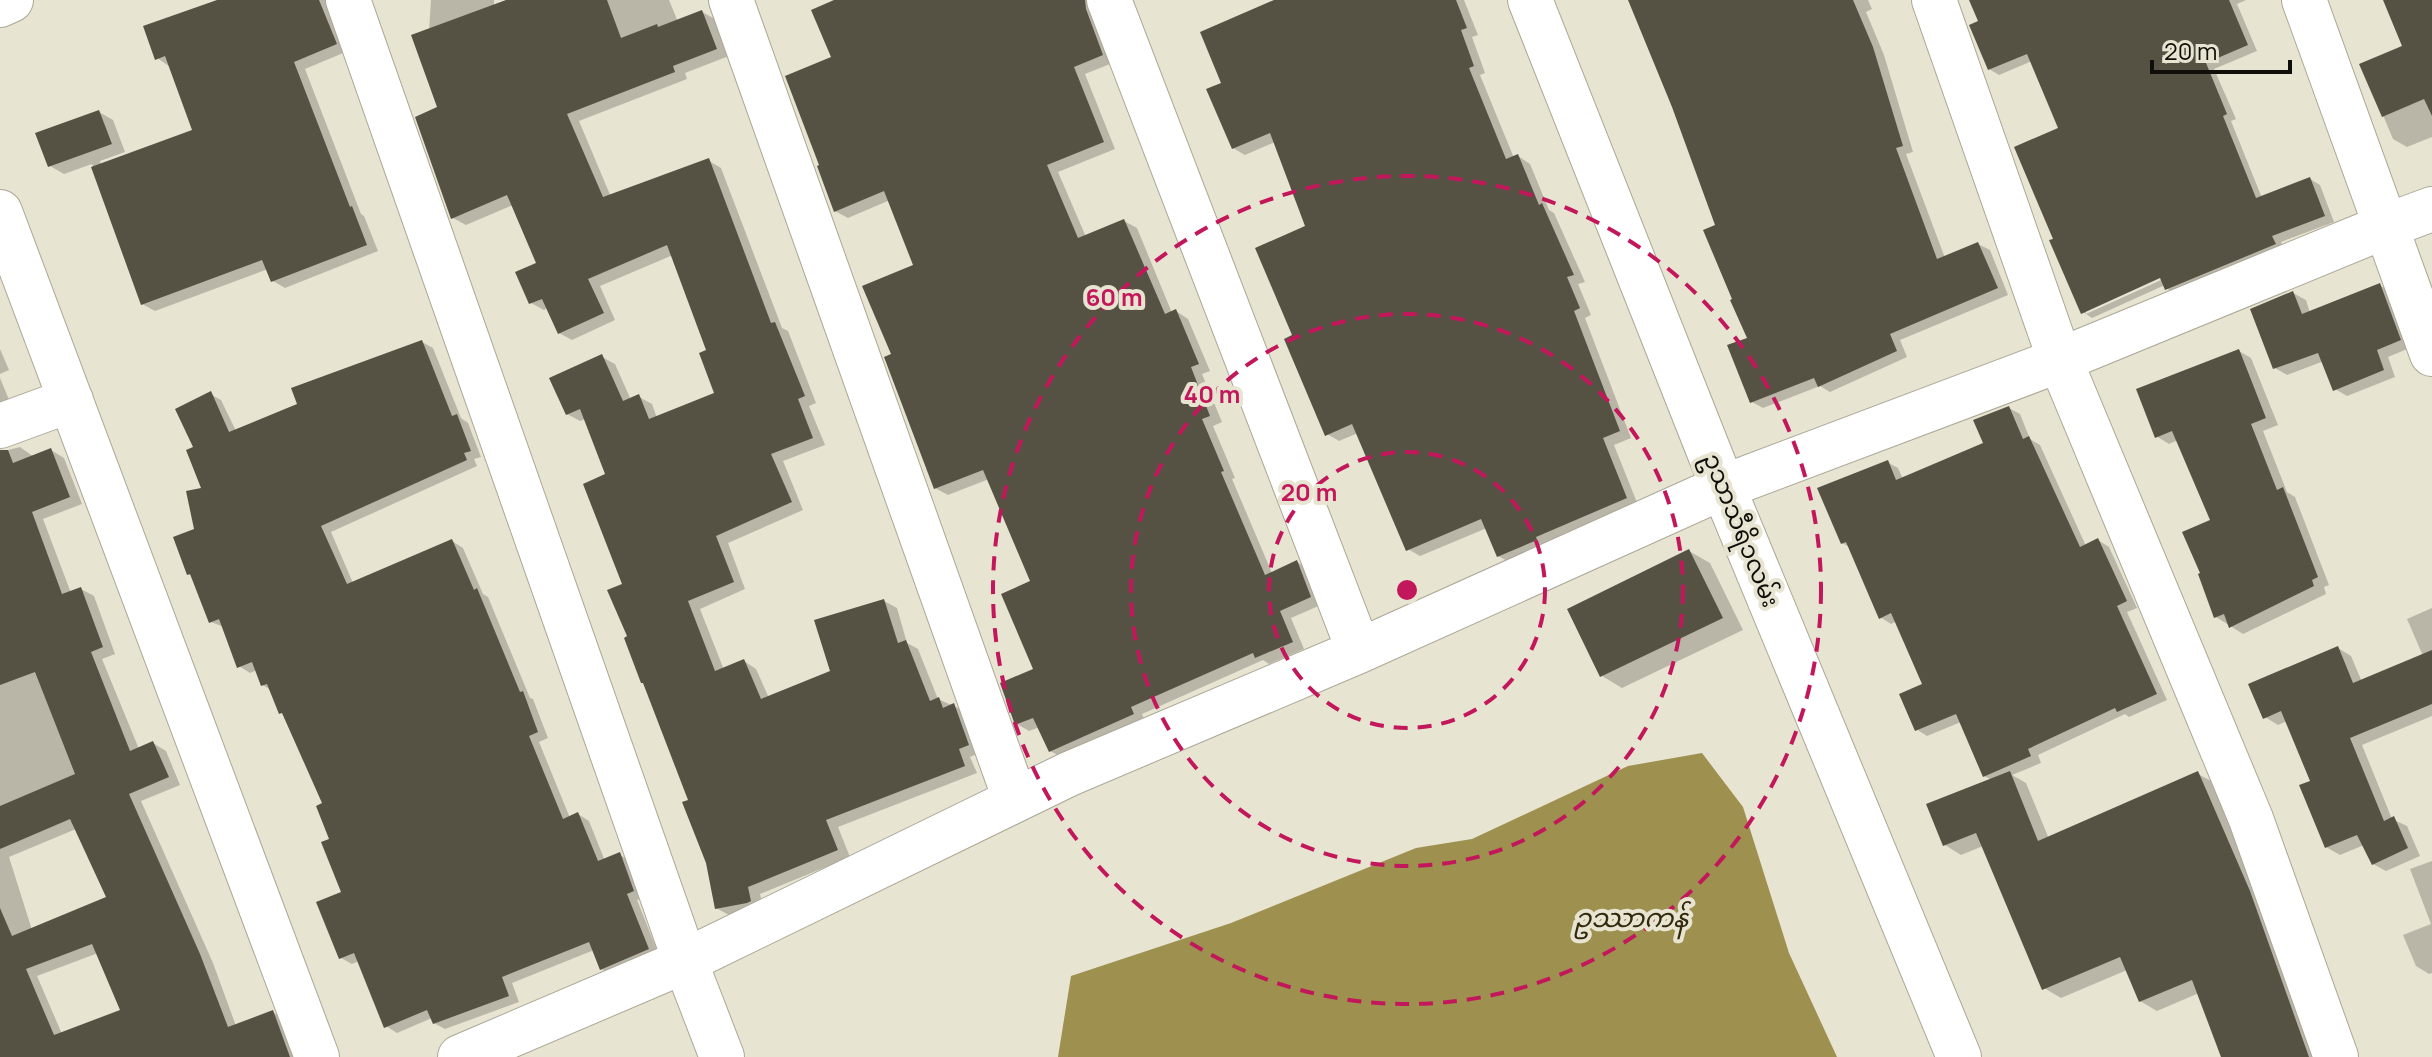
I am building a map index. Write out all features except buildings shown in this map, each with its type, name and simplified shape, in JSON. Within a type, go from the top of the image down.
[{"type":"street","points":[[0,5],[11,0]]},
{"type":"street","points":[[348,0],[685,961],[722,1057]]},
{"type":"street","points":[[731,0],[1015,799]]},
{"type":"street","points":[[1109,0],[1359,651]]},
{"type":"street","name":"ဥသာသီရိ၁လမ်း","points":[[1530,0],[1723,487],[1959,1057]]},
{"type":"street","points":[[1934,0],[2060,360],[2251,819],[2336,1057]]},
{"type":"street","points":[[2304,0],[2432,354]]},
{"type":"street","points":[[460,1057],[685,961],[1083,768],[1359,651],[1723,487],[2060,360],[2432,209]]},
{"type":"street","points":[[0,212],[317,1057]]},
{"type":"street","points":[[0,426],[71,400]]},
{"type":"water","name":"ဥဿာကန်","points":[[1702,753],[1743,807],[1789,953],[1837,1057],[1058,1057],[1071,976],[1231,923],[1416,848],[1472,839],[1628,766]]}]
